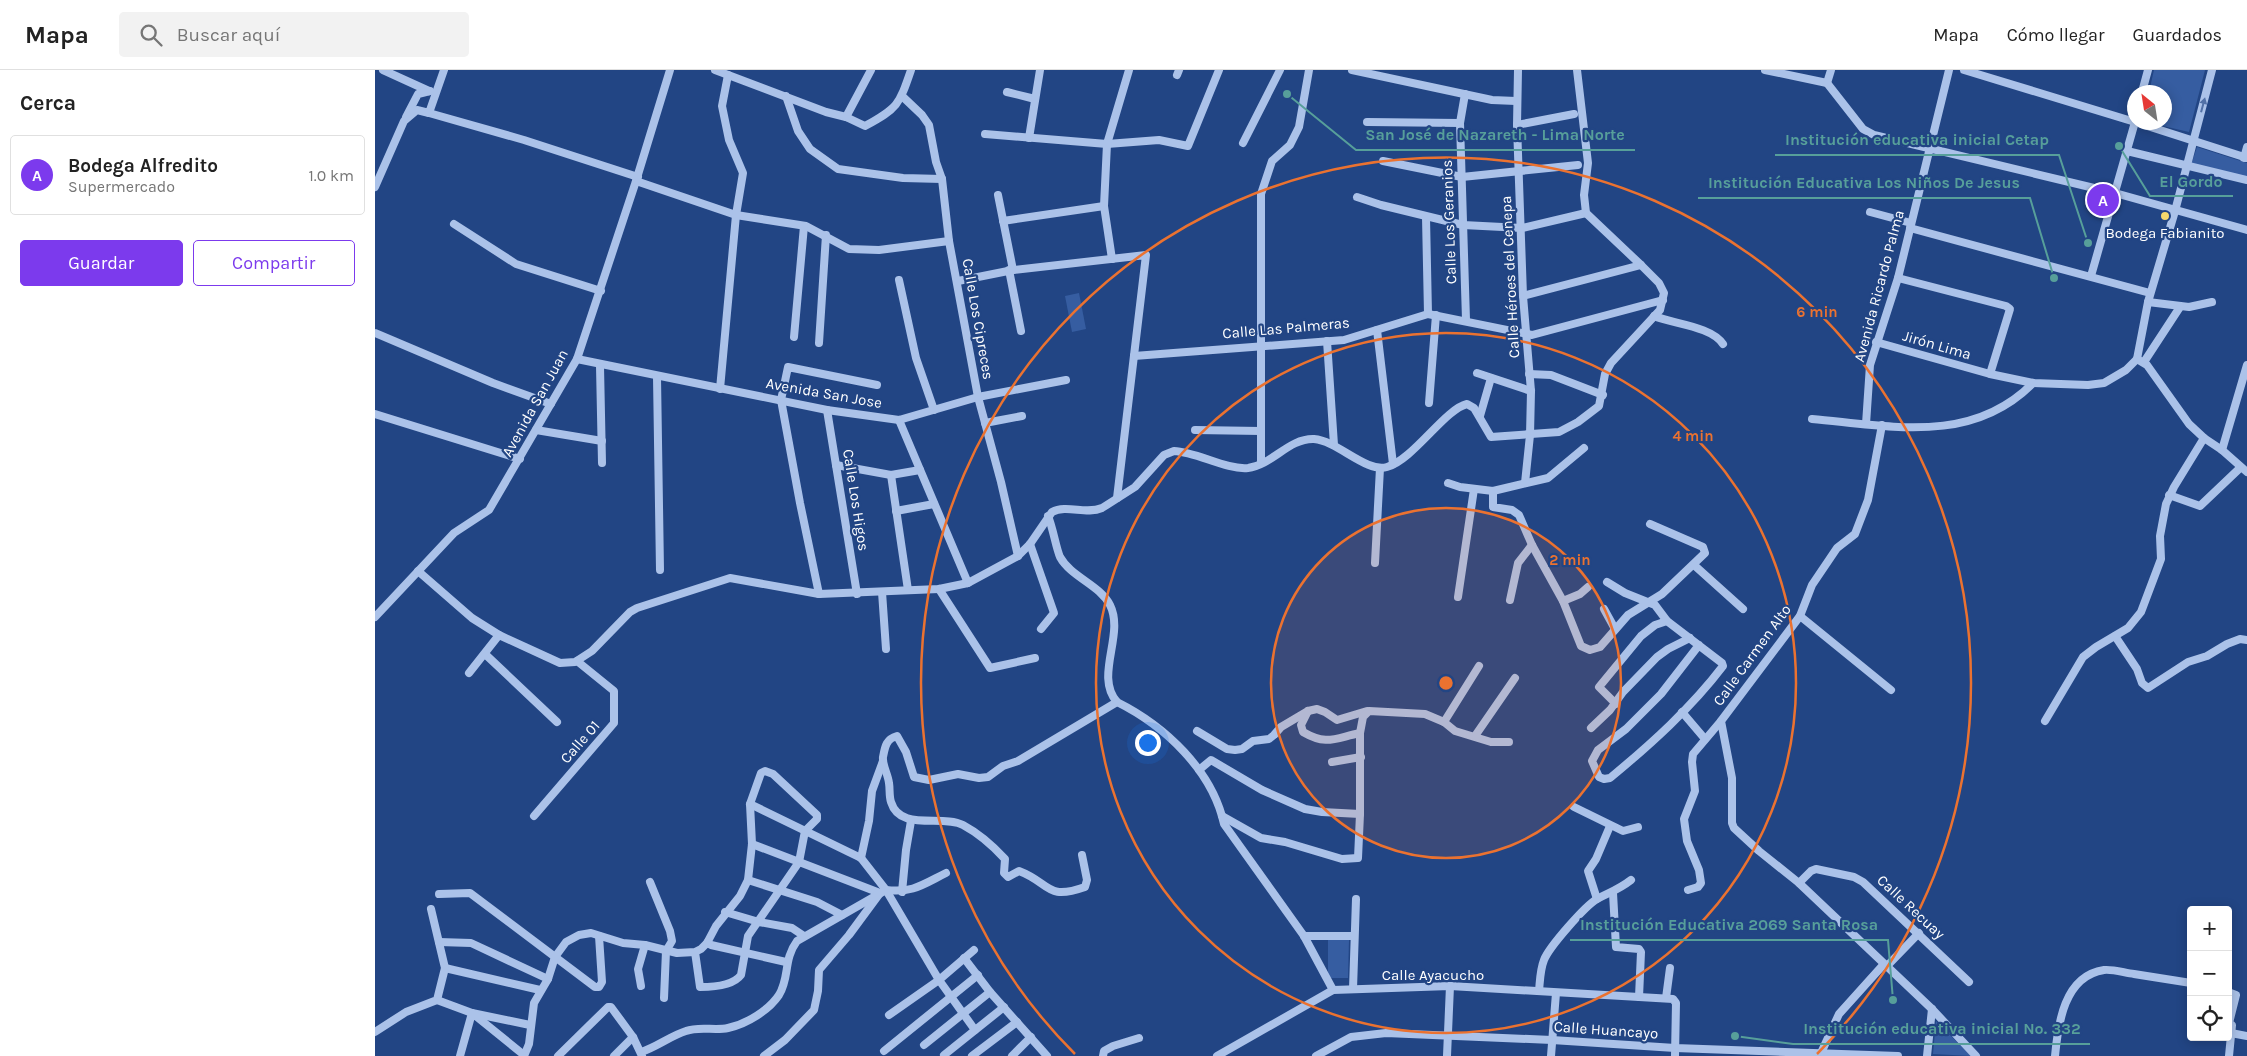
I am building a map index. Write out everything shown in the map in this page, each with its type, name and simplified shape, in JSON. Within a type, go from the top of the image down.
[{"type":"street","points":[[383,70],[433,92]]},
{"type":"street","points":[[429,112],[433,92],[444,70]]},
{"type":"street","name":"Avenida San Juan","points":[[375,617],[454,533],[489,510],[577,359],[637,180],[670,70]]},
{"type":"street","points":[[715,70],[826,112],[846,117],[865,126],[890,112],[902,96],[911,70]]},
{"type":"street","points":[[846,117],[871,70]]},
{"type":"street","points":[[1029,138],[1040,70]]},
{"type":"street","points":[[1112,259],[1105,206],[1107,144],[1129,70]]},
{"type":"street","points":[[985,134],[1107,144],[1159,140],[1188,146],[1219,70]]},
{"type":"street","points":[[1243,143],[1280,70]]},
{"type":"street","points":[[1261,463],[1261,194],[1273,161],[1290,145],[1299,127],[1309,70]]},
{"type":"street","points":[[1352,70],[1492,100],[1516,101]]},
{"type":"street","name":"Calle Héroes del Cenepa","points":[[1518,70],[1516,101],[1523,296],[1531,391],[1530,435],[1525,483]]},
{"type":"street","points":[[418,571],[472,618],[499,635],[560,664],[577,661],[592,651],[630,612],[637,608],[731,578],[819,594],[857,594],[939,588],[967,583],[1018,556],[1030,544],[1048,516],[1056,510],[1097,511],[1135,487],[1164,455],[1174,451],[1248,468],[1301,441],[1314,440],[1334,445],[1366,463],[1380,468],[1393,464],[1462,406],[1470,405],[1480,416],[1491,437],[1559,432],[1578,422],[1599,406],[1603,395],[1605,374],[1611,363],[1660,310],[1664,293],[1659,283],[1641,264],[1586,213],[1584,195],[1588,164],[1577,70]]},
{"type":"street","points":[[1765,70],[1827,82],[1863,129],[1874,134],[2115,193],[2247,230]]},
{"type":"street","points":[[1827,82],[1831,70]]},
{"type":"street","name":"Avenida Ricardo Palma","points":[[1866,424],[1870,365],[1911,226],[1928,148],[1949,70]]},
{"type":"street","points":[[1964,70],[2127,120]]},
{"type":"street","points":[[2144,85],[2148,70]]},
{"type":"street","points":[[2169,495],[2200,506],[2243,470],[2222,450],[2203,438],[2189,424],[2141,360],[2147,302],[2175,211],[2212,70]]},
{"type":"street","points":[[720,388],[736,215],[743,173],[729,140],[722,106],[728,75]]},
{"type":"street","points":[[376,183],[418,94],[433,92]]},
{"type":"street","points":[[1007,92],[1035,99]]},
{"type":"street","name":"Calle Los Geranios","points":[[1465,94],[1460,123],[1466,320]]},
{"type":"street","points":[[786,96],[798,131],[809,149],[838,170],[903,178],[942,179]]},
{"type":"street","name":"Calle Los Cipreces","points":[[902,96],[923,115],[929,125],[936,162],[942,179],[949,241],[958,281],[978,397],[1018,556]]},
{"type":"street","points":[[405,121],[417,110],[429,112],[524,140],[736,215],[804,226],[826,235],[849,249],[872,250],[949,241]]},
{"type":"street","points":[[1517,125],[1574,114]]},
{"type":"street","points":[[1367,122],[1460,123]]},
{"type":"street","points":[[2091,276],[2133,130]]},
{"type":"street","points":[[2161,130],[2246,158],[2247,147]]},
{"type":"street","points":[[2127,151],[2247,180]]},
{"type":"street","points":[[1383,161],[1462,177],[1578,165]]},
{"type":"street","points":[[997,195],[1021,331]]},
{"type":"street","points":[[1357,196],[1381,206],[1463,225],[1522,228],[1586,213]]},
{"type":"street","points":[[1003,222],[1105,206]]},
{"type":"street","points":[[1869,212],[1911,226],[2150,292]]},
{"type":"street","points":[[1426,217],[1432,314],[1429,403]]},
{"type":"street","points":[[454,224],[516,264],[601,291]]},
{"type":"street","points":[[794,337],[804,226]]},
{"type":"street","points":[[819,343],[826,235]]},
{"type":"street","points":[[958,281],[1011,270],[1146,255],[1117,498]]},
{"type":"street","points":[[1523,296],[1641,264]]},
{"type":"street","points":[[1897,278],[2006,306],[2010,309],[1990,374]]},
{"type":"street","points":[[899,280],[916,358],[935,410]]},
{"type":"street","name":"Calle Las Palmeras","points":[[1134,356],[1344,340],[1432,314],[1532,335],[1663,300]]},
{"type":"street","points":[[2147,302],[2179,307],[2212,302]]},
{"type":"street","name":"Jirón Lima","points":[[1876,342],[1990,374],[2033,383],[2088,385],[2104,382],[2141,360],[2179,307]]},
{"type":"street","points":[[1654,316],[1703,331],[1721,340],[1723,344]]},
{"type":"street","points":[[1377,330],[1393,464]]},
{"type":"street","points":[[375,333],[493,383],[551,404]]},
{"type":"street","points":[[1327,341],[1334,445]]},
{"type":"street","name":"Avenida San Jose","points":[[577,359],[600,366],[827,410],[899,420],[978,397],[1066,380]]},
{"type":"street","points":[[2222,450],[2246,377],[2247,365]]},
{"type":"street","points":[[600,366],[602,463]]},
{"type":"street","points":[[819,594],[781,400],[788,367],[877,385]]},
{"type":"street","points":[[1477,373],[1531,391]]},
{"type":"street","points":[[1529,374],[1551,376],[1603,395]]},
{"type":"street","points":[[657,377],[660,570]]},
{"type":"street","points":[[1480,416],[1491,378]]},
{"type":"street","points":[[1812,419],[1882,426],[1937,427],[1969,422],[2003,408],[2020,396],[2033,383]]},
{"type":"street","name":"Calle Los Higos","points":[[827,410],[857,594]]},
{"type":"street","points":[[375,414],[520,459]]},
{"type":"street","points":[[985,423],[1022,416]]},
{"type":"street","points":[[899,420],[967,583]]},
{"type":"street","name":"Calle Carmen Alto","points":[[1882,426],[1868,500],[1855,534],[1837,548],[1812,585],[1800,616],[1721,721],[1732,778],[1732,823],[1759,851],[1799,882],[1932,1009],[1976,1056]]},
{"type":"street","points":[[536,430],[601,441]]},
{"type":"street","points":[[1195,430],[1261,431]]},
{"type":"street","points":[[2045,721],[2083,657],[2102,642],[2128,628],[2141,612],[2161,559],[2160,536],[2163,513],[2169,495],[2203,438]]},
{"type":"street","points":[[1448,482],[1474,489],[1493,491],[1551,477],[1584,448]]},
{"type":"street","points":[[836,465],[891,475],[920,470]]},
{"type":"street","points":[[1375,563],[1380,468]]},
{"type":"street","points":[[891,475],[907,590]]},
{"type":"street","points":[[1458,598],[1474,489]]},
{"type":"street","points":[[1493,491],[1493,508],[1512,510],[1517,513],[1532,545],[1563,601],[1583,648],[1594,649],[1600,647],[1628,615],[1662,594],[1705,553],[1704,548],[1650,524]]},
{"type":"street","points":[[896,511],[934,504]]},
{"type":"street","points":[[1048,516],[1060,556],[1110,605],[1113,620],[1109,684],[1111,696],[1117,702],[1165,732],[1199,770],[1213,790],[1224,824],[1234,839],[1244,849],[1303,936],[1333,990]]},
{"type":"street","points":[[1030,544],[1054,613],[1041,629]]},
{"type":"street","points":[[1510,600],[1518,563],[1532,545]]},
{"type":"street","points":[[1694,565],[1743,610]]},
{"type":"street","points":[[1607,582],[1646,603],[1655,605],[1667,621],[1690,638],[1699,645],[1722,663],[1723,666],[1648,747],[1611,778],[1604,779],[1599,777],[1592,761],[1598,750],[1625,729],[1657,698],[1699,645]]},
{"type":"street","points":[[1563,601],[1580,594],[1588,587]]},
{"type":"street","points":[[939,588],[990,668],[1035,658]]},
{"type":"street","points":[[882,592],[886,649]]},
{"type":"street","points":[[1604,609],[1615,629]]},
{"type":"street","points":[[1800,616],[1891,690]]},
{"type":"street","points":[[1616,704],[1599,687],[1644,632],[1655,625],[1667,621]]},
{"type":"street","points":[[469,672],[499,635]]},
{"type":"street","points":[[2115,636],[2137,668],[2142,683],[2147,688],[2188,662],[2207,656],[2227,644],[2247,640]]},
{"type":"street","points":[[1591,728],[1616,704],[1623,692],[1657,657],[1667,649],[1690,638]]},
{"type":"street","points":[[485,654],[557,722]]},
{"type":"street","name":"Calle 01","points":[[534,816],[614,724],[614,691],[577,661]]},
{"type":"street","points":[[1444,722],[1479,666]]},
{"type":"street","points":[[1475,736],[1515,678]]},
{"type":"street","points":[[861,858],[869,821],[872,791],[883,761],[885,745],[890,738],[897,736],[906,752],[914,777],[929,780],[958,774],[979,778],[988,777],[1003,766],[1019,761],[1117,702]]},
{"type":"street","points":[[1197,732],[1227,749],[1242,749],[1253,741],[1269,739],[1281,726],[1309,711],[1317,709],[1337,720],[1369,711],[1425,714],[1444,722],[1455,731],[1491,742],[1509,742]]},
{"type":"street","points":[[1309,711],[1301,725],[1303,732],[1316,739],[1323,741],[1360,733]]},
{"type":"street","points":[[1222,816],[1261,838],[1285,842],[1342,859],[1358,858],[1361,814],[1360,733],[1363,717],[1369,711]]},
{"type":"street","points":[[1682,712],[1705,738]]},
{"type":"street","points":[[1688,890],[1698,887],[1701,883],[1699,870],[1687,841],[1683,820],[1695,792],[1693,754],[1721,721]]},
{"type":"street","points":[[1332,762],[1361,757]]},
{"type":"street","points":[[1199,770],[1211,760],[1262,790],[1305,809],[1361,814]]},
{"type":"street","points":[[883,761],[889,775],[891,803],[899,813],[911,821],[945,820],[963,825],[1005,859],[1004,874],[1008,877],[1019,871],[1032,876],[1047,890],[1058,893],[1085,888],[1087,880],[1082,855]]},
{"type":"street","points":[[472,1012],[524,1056],[529,1044],[534,1002],[548,979],[555,956],[566,942],[579,935],[591,933],[623,943],[645,945],[677,953],[695,952],[701,949],[707,943],[725,912],[740,896],[748,880],[753,844],[750,804],[761,773],[765,771],[773,774],[816,812],[817,819],[805,832],[799,862],[748,936],[741,975],[738,979],[720,986],[700,987],[695,952]]},
{"type":"street","points":[[750,804],[861,858],[950,997],[975,1030]]},
{"type":"street","points":[[1574,807],[1623,831],[1638,826]]},
{"type":"street","points":[[902,892],[911,821]]},
{"type":"street","points":[[1597,899],[1588,871],[1596,859],[1610,826]]},
{"type":"street","points":[[753,844],[883,891],[902,892],[913,890],[946,873]]},
{"type":"street","name":"Calle Recuay","points":[[1799,882],[1811,871],[1817,869],[1854,877],[1863,882],[1969,982]]},
{"type":"street","points":[[748,880],[780,892],[817,902],[843,915]]},
{"type":"street","points":[[1539,991],[1544,960],[1553,946],[1587,907],[1597,899],[1613,893],[1631,880]]},
{"type":"street","points":[[650,882],[670,931],[672,941],[666,951],[664,998]]},
{"type":"street","points":[[558,1056],[607,1007],[611,1006],[633,1037],[641,1054],[688,1030],[728,1028],[760,1014],[780,993],[784,985],[786,962],[790,950],[797,941],[883,891]]},
{"type":"street","points":[[764,1056],[785,1040],[814,1010],[819,991],[819,970],[883,891]]},
{"type":"street","points":[[439,894],[471,893],[595,987],[599,987],[602,982],[599,936]]},
{"type":"street","points":[[1613,893],[1616,947],[1639,949],[1641,952],[1639,997]]},
{"type":"street","points":[[1353,989],[1353,936],[1356,899]]},
{"type":"street","points":[[431,909],[445,968],[437,1000]]},
{"type":"street","points":[[725,912],[759,922],[792,928],[804,936]]},
{"type":"street","points":[[1821,1053],[1839,1014],[1885,965],[1919,933]]},
{"type":"street","points":[[1303,936],[1353,936]]},
{"type":"street","points":[[439,942],[471,943],[548,979]]},
{"type":"street","points":[[707,943],[786,962]]},
{"type":"street","points":[[641,986],[638,969],[645,945]]},
{"type":"street","points":[[889,1015],[939,980],[974,950]]},
{"type":"street","points":[[964,958],[990,992],[1047,1056]]},
{"type":"street","points":[[445,968],[540,990]]},
{"type":"street","points":[[1670,968],[1667,998],[1674,999],[1676,1003],[1675,1052]]},
{"type":"street","points":[[2055,1056],[2062,1012],[2070,994],[2080,981],[2090,974],[2111,971],[2187,983]]},
{"type":"street","points":[[884,1051],[978,975]]},
{"type":"street","points":[[1447,1056],[1450,986]]},
{"type":"street","name":"Calle Ayacucho","points":[[1217,1056],[1333,990],[1450,986],[1667,998]]},
{"type":"street","points":[[924,1045],[990,992]]},
{"type":"street","points":[[1551,1056],[1556,993]]},
{"type":"street","points":[[2232,994],[2236,995],[2232,1010]]},
{"type":"street","points":[[375,1032],[406,1012],[437,1000],[472,1012],[530,1025]]},
{"type":"street","points":[[944,1055],[1004,1007]]},
{"type":"street","points":[[1927,1056],[1932,1009]]},
{"type":"street","points":[[460,1056],[472,1012]]},
{"type":"street","points":[[972,1056],[1017,1022]]},
{"type":"street","name":"Calle Huancayo","points":[[1317,1056],[1347,1039],[1361,1035],[1386,1033],[1552,1040],[1675,1052],[1821,1053],[1898,1056]]},
{"type":"street","points":[[2232,1033],[2247,1036]]},
{"type":"street","points":[[614,1056],[633,1037]]},
{"type":"street","points":[[1012,1056],[1031,1037]]},
{"type":"street","points":[[1103,1056],[1104,1051],[1113,1046],[1139,1038]]},
{"type":"street","points":[[2229,1056],[2230,1041]]},
{"type":"street","points":[[1230,1048],[1235,1056]]},
{"type":"shaded area","points":[[2154,70],[2205,70],[2189,132],[2172,128],[2172,85],[2151,85]]},
{"type":"shaded area","points":[[2197,147],[2247,163],[2247,179],[2191,165]]},
{"type":"shaded area","points":[[1079,293],[1086,329],[1072,332],[1065,296]]},
{"type":"shaded area","points":[[1328,939],[1349,940],[1348,978],[1328,978]]},
{"type":"shaded area","points":[[1936,1021],[1971,1056],[1933,1054]]},
{"type":"place","name":"San José de Nazareth - Lima Norte","points":[[1287,94]]},
{"type":"place","name":"El Gordo","points":[[2119,146]]},
{"type":"place","name":"Bodega Alfredito","points":[[2103,200]]},
{"type":"place","name":"Bodega Fabianito","points":[[2165,216]]},
{"type":"place","name":"Institución educativa inicial Cetap","points":[[2088,243]]},
{"type":"place","name":"Institución Educativa Los Niños De Jesus","points":[[2054,278]]},
{"type":"place","name":"Institución Educativa 2069 Santa Rosa","points":[[1893,1000]]},
{"type":"place","name":"Institución educativa inicial No. 332","points":[[1735,1036]]}]
